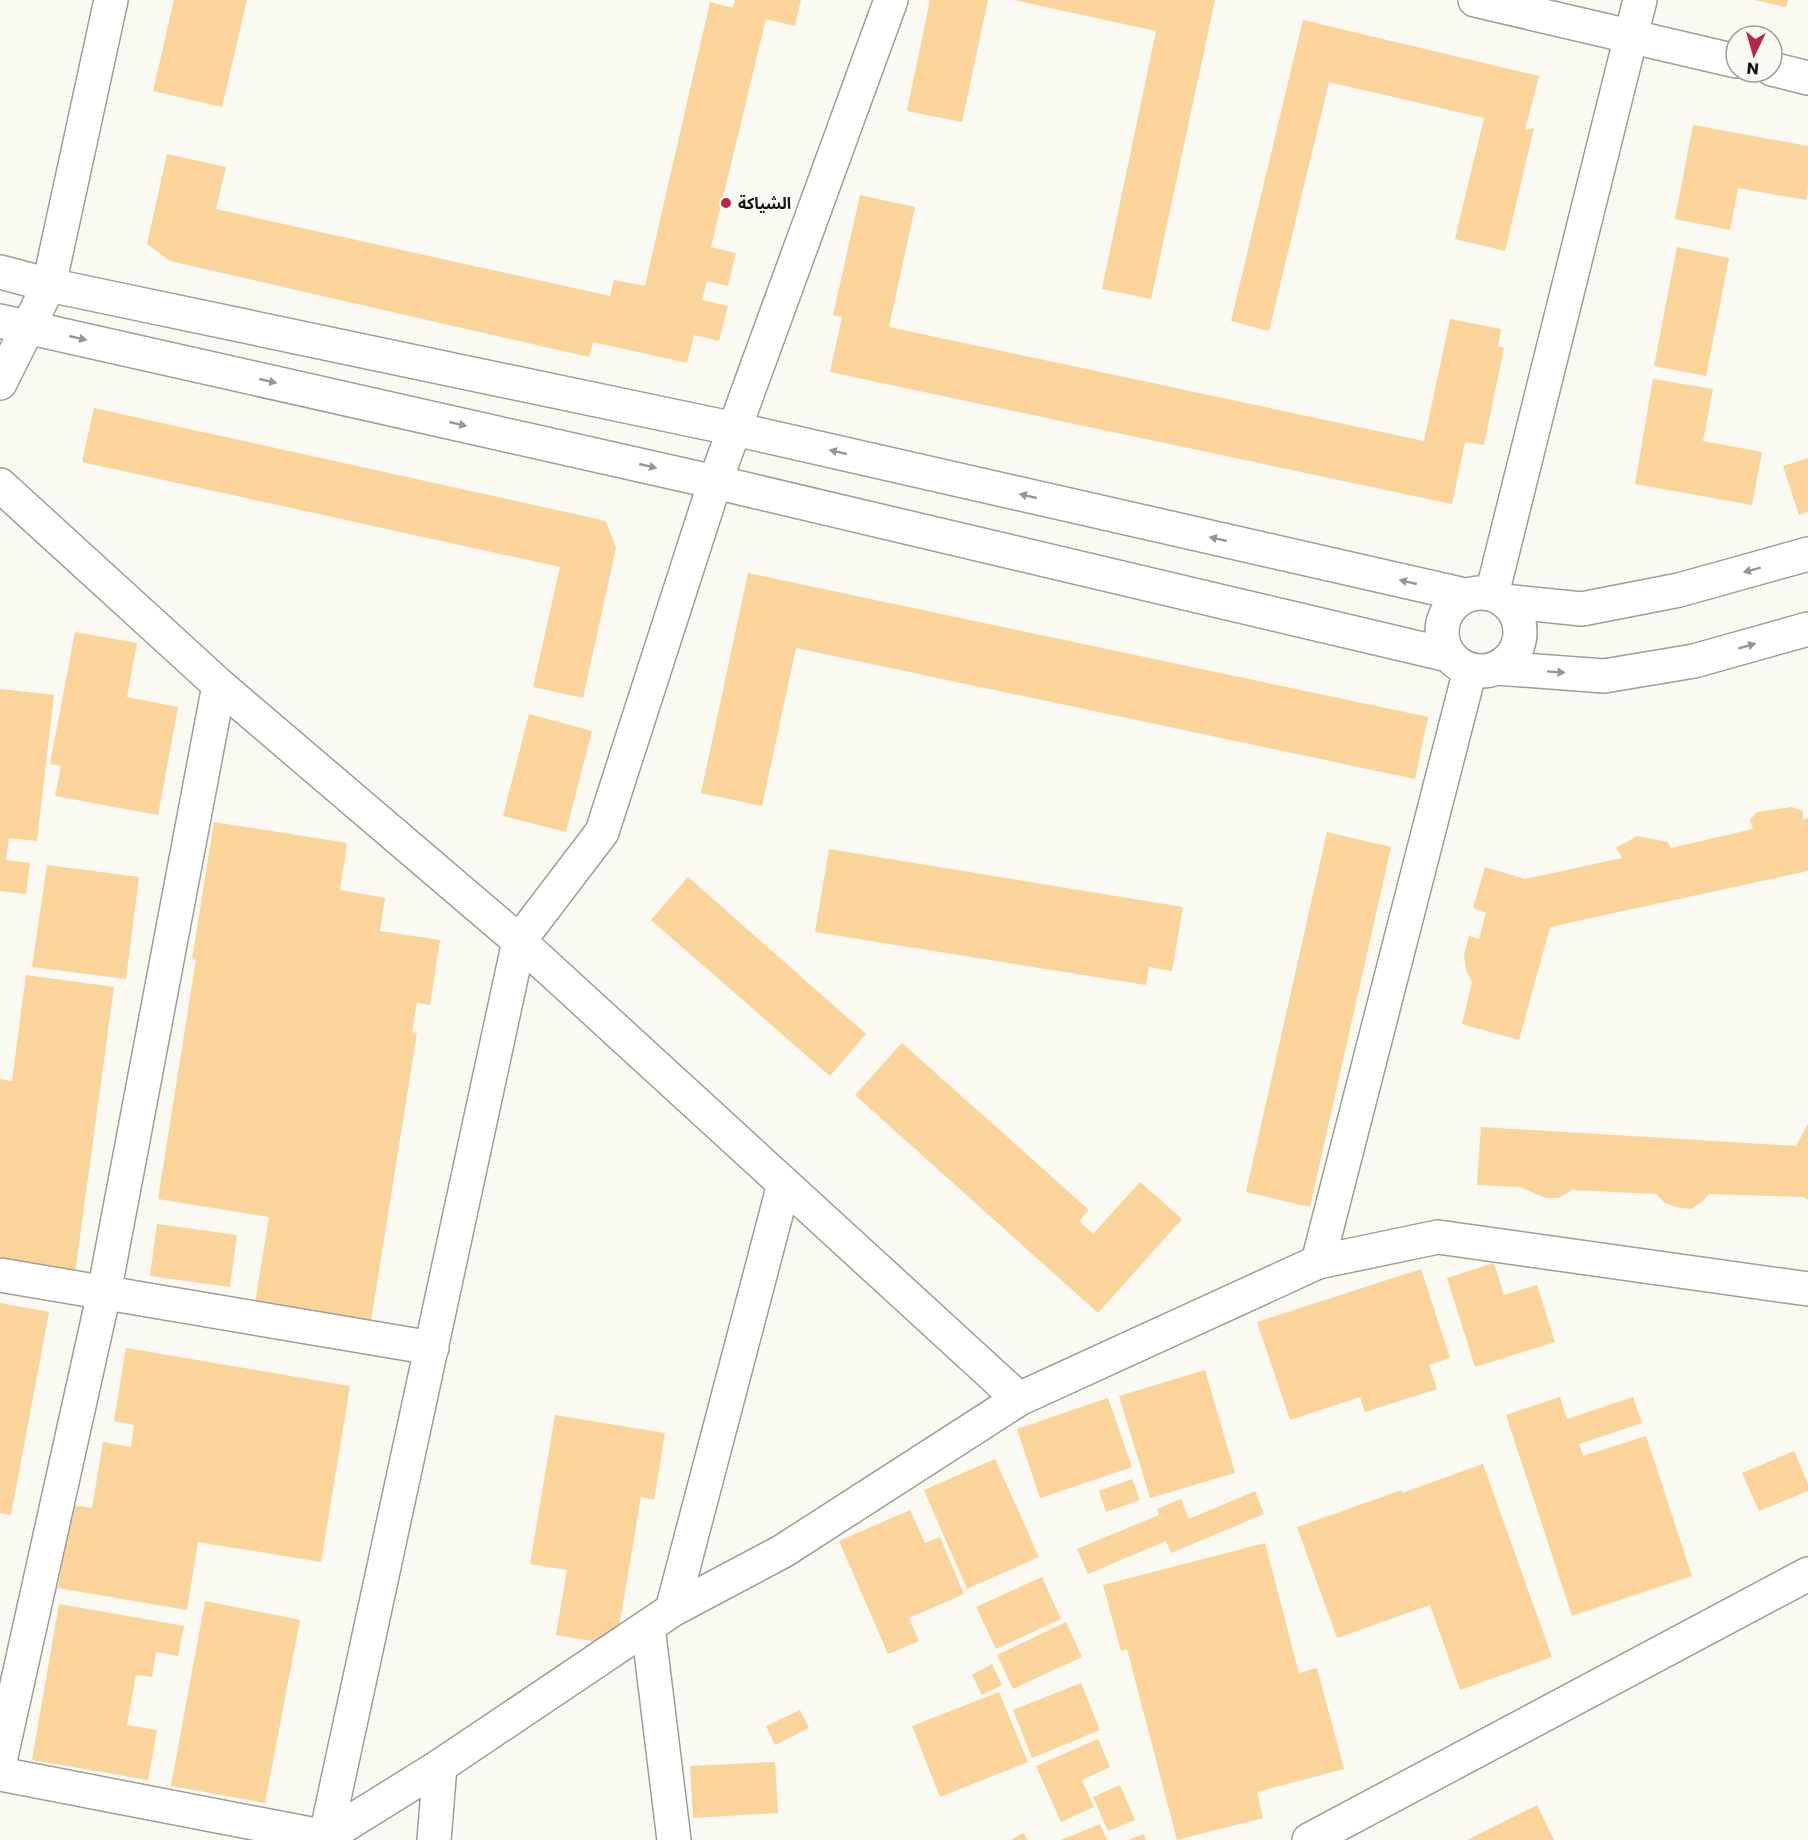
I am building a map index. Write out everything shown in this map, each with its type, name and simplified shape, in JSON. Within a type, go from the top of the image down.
[{"type":"street","points":[[0,383],[15,324],[49,285],[111,0]]},
{"type":"street","points":[[325,1839],[519,941],[602,832],[715,482],[891,0]]},
{"type":"street","points":[[1475,0],[1724,58]]},
{"type":"street","points":[[1487,597],[1640,0]]},
{"type":"street","points":[[1784,72],[1808,78]]},
{"type":"street","points":[[0,272],[49,285],[735,429],[1487,597],[1582,609],[1679,590],[1808,555]]},
{"type":"street","points":[[15,324],[715,482],[1472,665],[1604,675],[1694,661],[1808,629]]},
{"type":"street","points":[[0,485],[219,685],[519,941],[1019,1399]]},
{"type":"street","points":[[1487,597],[1514,610],[1519,623],[1520,637],[1517,649],[1509,660],[1472,665],[1442,643],[1441,629],[1444,615],[1454,603],[1487,597]]},
{"type":"street","points":[[1318,1262],[1472,665]]},
{"type":"street","points":[[0,1761],[104,1293],[219,685]]},
{"type":"street","points":[[674,1840],[660,1618],[784,1185]]},
{"type":"street","points":[[0,1774],[325,1839],[440,1766],[660,1618],[783,1551],[1019,1399],[1318,1262],[1437,1237],[1808,1289]]},
{"type":"street","points":[[0,1275],[432,1348]]},
{"type":"street","points":[[1309,1840],[1808,1574]]},
{"type":"street","points":[[434,1840],[440,1766]]},
{"type":"building","points":[[174,0],[247,0],[222,107],[153,91]]},
{"type":"building","points":[[735,0],[801,0],[795,26],[766,19],[711,247],[736,253],[728,286],[707,281],[702,300],[728,306],[719,341],[694,335],[687,363],[593,342],[589,357],[170,261],[147,244],[167,154],[226,167],[216,209],[610,296],[614,280],[645,286],[710,2],[733,8]]},
{"type":"building","points":[[930,0],[988,0],[962,122],[907,111]]},
{"type":"building","points":[[1014,0],[1215,0],[1151,299],[1102,289],[1156,31]]},
{"type":"building","points":[[1755,0],[1788,0],[1786,7]]},
{"type":"building","points":[[1303,20],[1539,76],[1525,130],[1534,128],[1505,251],[1455,239],[1484,118],[1329,82],[1269,331],[1231,321]]},
{"type":"building","points":[[1693,125],[1808,146],[1806,200],[1738,188],[1730,230],[1675,219]]},
{"type":"building","points":[[860,195],[915,207],[889,327],[1424,441],[1450,319],[1501,329],[1498,346],[1504,348],[1484,445],[1465,442],[1452,504],[830,372],[842,317],[833,315]]},
{"type":"building","points":[[1677,247],[1729,258],[1706,376],[1654,366]]},
{"type":"building","points":[[1653,379],[1713,389],[1703,441],[1762,452],[1752,505],[1635,484]]},
{"type":"building","points":[[94,408],[606,521],[616,548],[583,698],[533,687],[560,567],[82,462]]},
{"type":"building","points":[[1808,458],[1808,512],[1799,515],[1783,466]]},
{"type":"building","points":[[748,573],[1428,717],[1415,779],[796,648],[762,806],[701,793]]},
{"type":"building","points":[[75,632],[137,643],[127,697],[178,707],[158,815],[55,796],[61,766],[50,764]]},
{"type":"building","points":[[0,689],[54,695],[37,841],[9,838],[6,860],[30,863],[26,894],[0,891]]},
{"type":"building","points":[[529,714],[592,731],[566,832],[503,816]]},
{"type":"building","points":[[1792,807],[1803,811],[1803,819],[1808,818],[1808,871],[1550,927],[1519,1040],[1462,1024],[1472,982],[1466,970],[1464,954],[1469,936],[1479,939],[1486,913],[1473,908],[1485,867],[1525,879],[1622,858],[1616,848],[1637,836],[1668,842],[1671,848],[1753,829],[1750,820],[1757,812]]},
{"type":"building","points":[[214,822],[347,843],[340,890],[385,898],[380,931],[440,940],[430,1005],[417,1003],[412,1032],[417,1033],[370,1327],[254,1309],[269,1217],[158,1199],[196,960],[192,959]]},
{"type":"building","points":[[1327,832],[1391,847],[1310,1207],[1246,1192]]},
{"type":"building","points":[[829,849],[1183,907],[1172,971],[1149,967],[1146,985],[815,932]]},
{"type":"building","points":[[47,865],[139,877],[126,979],[32,967]]},
{"type":"building","points":[[688,877],[866,1034],[830,1076],[651,920]]},
{"type":"building","points":[[26,975],[114,987],[75,1273],[0,1263],[0,1079],[12,1081]]},
{"type":"building","points":[[902,1043],[1089,1210],[1079,1221],[1093,1234],[1140,1182],[1182,1219],[1098,1313],[855,1095]]},
{"type":"building","points":[[1808,1124],[1808,1200],[1803,1197],[1709,1194],[1691,1209],[1665,1203],[1656,1194],[1573,1190],[1558,1198],[1546,1198],[1519,1187],[1477,1185],[1481,1127],[1796,1146]]},
{"type":"building","points":[[157,1224],[237,1235],[230,1287],[150,1276]]},
{"type":"building","points":[[1494,1263],[1504,1295],[1537,1285],[1555,1342],[1475,1367],[1447,1278]]},
{"type":"building","points":[[1421,1269],[1450,1358],[1429,1365],[1437,1389],[1365,1412],[1360,1397],[1290,1420],[1257,1322]]},
{"type":"building","points":[[0,1303],[49,1312],[11,1515],[0,1513]]},
{"type":"building","points":[[126,1348],[350,1386],[321,1562],[198,1542],[187,1610],[58,1588],[72,1505],[92,1508],[103,1442],[131,1447],[134,1425],[114,1421]]},
{"type":"building","points":[[1205,1370],[1235,1473],[1150,1498],[1119,1396]]},
{"type":"building","points":[[1560,1397],[1567,1419],[1633,1397],[1642,1423],[1579,1444],[1583,1456],[1646,1436],[1692,1576],[1572,1616],[1506,1415]]},
{"type":"building","points":[[1108,1398],[1132,1467],[1040,1498],[1017,1429]]},
{"type":"building","points":[[555,1415],[665,1433],[654,1500],[641,1497],[616,1645],[556,1635],[567,1570],[530,1564]]},
{"type":"building","points":[[1794,1451],[1808,1484],[1808,1491],[1759,1511],[1742,1473]]},
{"type":"building","points":[[995,1459],[1039,1557],[967,1589],[924,1490]]},
{"type":"building","points":[[1483,1464],[1552,1657],[1460,1690],[1430,1605],[1337,1638],[1297,1527]]},
{"type":"building","points":[[1132,1479],[1140,1500],[1106,1512],[1099,1491]]},
{"type":"building","points":[[1255,1491],[1264,1514],[1171,1553],[1166,1541],[1088,1574],[1077,1549],[1159,1515],[1157,1509],[1181,1499],[1189,1519]]},
{"type":"building","points":[[910,1510],[925,1543],[940,1537],[964,1594],[909,1618],[919,1641],[888,1654],[839,1541]]},
{"type":"building","points":[[1265,1543],[1299,1673],[1317,1668],[1344,1769],[1257,1792],[1263,1818],[1177,1840],[1127,1649],[1121,1651],[1103,1585]]},
{"type":"building","points":[[1042,1577],[1061,1619],[996,1649],[976,1607]]},
{"type":"building","points":[[205,1601],[300,1620],[265,1803],[171,1786]]},
{"type":"building","points":[[59,1604],[184,1626],[178,1656],[156,1652],[152,1677],[136,1675],[127,1725],[157,1730],[148,1780],[32,1760]]},
{"type":"building","points":[[1066,1622],[1082,1657],[1013,1689],[997,1655]]},
{"type":"building","points":[[992,1664],[1002,1685],[982,1695],[972,1675]]},
{"type":"building","points":[[1081,1683],[1100,1730],[1032,1758],[1013,1710]]},
{"type":"building","points":[[999,1692],[1028,1762],[940,1797],[912,1726]]},
{"type":"building","points":[[800,1710],[809,1728],[775,1745],[766,1726]]},
{"type":"building","points":[[1098,1739],[1110,1767],[1082,1780],[1094,1807],[1061,1822],[1036,1766]]},
{"type":"building","points":[[775,1762],[778,1813],[693,1818],[690,1766]]},
{"type":"building","points":[[1120,1785],[1135,1820],[1108,1831],[1093,1797]]},
{"type":"building","points":[[1537,1805],[1554,1840],[1467,1840]]},
{"type":"building","points":[[1100,1824],[1107,1840],[1061,1840]]},
{"type":"building","points":[[1023,1833],[1028,1840],[1011,1840]]},
{"type":"building","points":[[1144,1834],[1146,1840],[1128,1840]]},
{"type":"place","name":"الشياكة","points":[[726,203]]}]
